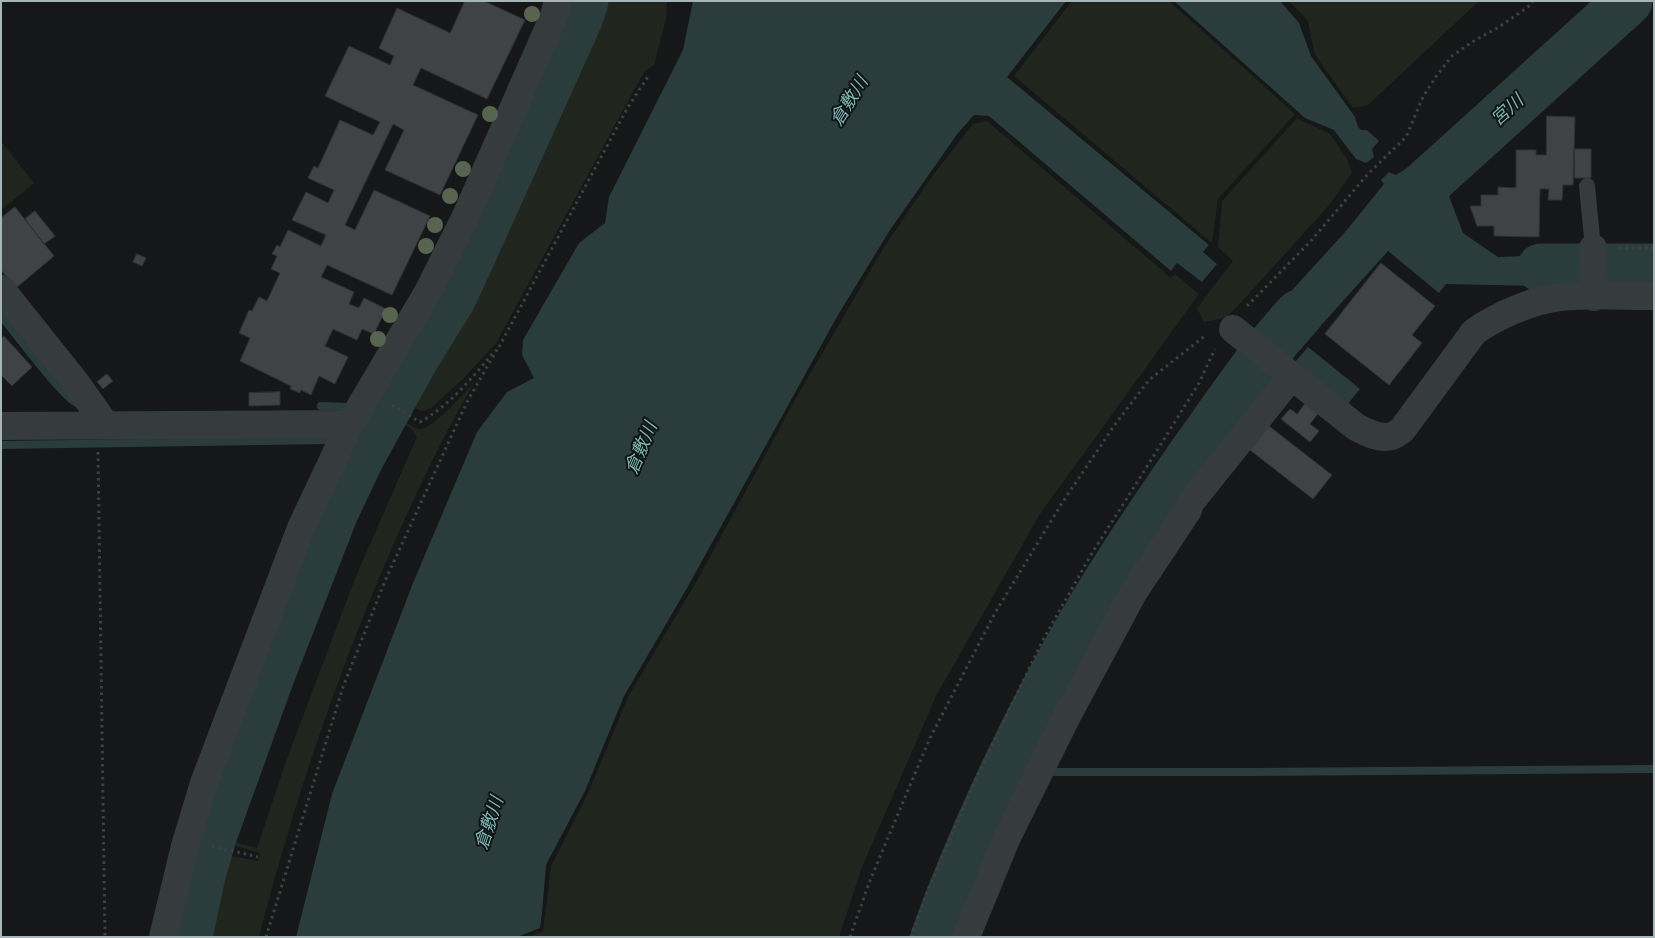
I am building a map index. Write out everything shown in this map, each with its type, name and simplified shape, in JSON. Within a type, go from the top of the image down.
[{"type":"street","points":[[164,937],[187,840],[208,774],[301,528],[350,424],[428,292],[466,216],[554,16],[558,1]]},
{"type":"street","points":[[1593,250],[1593,292]]},
{"type":"street","points":[[1,289],[76,383],[105,424]]},
{"type":"street","points":[[1240,334],[1356,427],[1367,433],[1391,437],[1402,430],[1474,332],[1489,321],[1538,302],[1559,297],[1593,292],[1654,296]]},
{"type":"street","points":[[966,937],[1004,845],[1039,771],[1133,593],[1188,510],[1190,502],[1286,372]]},
{"type":"street","points":[[1,426],[350,424]]},
{"type":"lane","points":[[1587,186],[1593,250]]},
{"type":"path","points":[[911,937],[926,892],[977,776],[1043,640],[1092,553],[1199,383],[1214,351],[1240,334],[1248,305],[1310,242],[1367,175],[1406,137],[1423,97],[1436,75],[1452,56],[1499,27],[1528,7],[1533,1]]},
{"type":"path","points":[[266,937],[344,687],[384,581],[467,402],[628,107],[649,75]]},
{"type":"path","points":[[1593,250],[1654,248]]},
{"type":"path","points":[[850,937],[869,883],[930,738],[994,613],[1062,503],[1116,422],[1149,380],[1177,357],[1220,327],[1228,326],[1240,334]]},
{"type":"path","points":[[401,410],[420,422],[434,414],[472,378],[499,346]]},
{"type":"path","points":[[98,450],[105,937]]},
{"type":"path","points":[[227,850],[258,857]]},
{"type":"shaded area","points":[[595,1],[667,1],[666,19],[654,65],[644,72],[496,343],[464,378],[430,409],[421,411],[405,402],[465,299],[586,33]]},
{"type":"shaded area","points":[[1072,1],[1169,1],[1295,114],[1218,199],[1212,243],[1014,76]]},
{"type":"shaded area","points":[[1289,1],[1479,1],[1368,105],[1353,108],[1315,55],[1308,21]]},
{"type":"shaded area","points":[[1297,118],[1330,134],[1347,159],[1352,173],[1330,204],[1237,307],[1225,318],[1204,322],[1197,308],[1233,261],[1218,247],[1222,201]]},
{"type":"shaded area","points":[[987,121],[1171,278],[1175,274],[1199,294],[1040,514],[936,696],[862,867],[839,937],[528,937],[543,931],[551,866],[588,793],[629,695],[699,577],[796,398],[884,247],[933,175],[973,124]]},
{"type":"shaded area","points":[[1,141],[34,183],[1,210]]},
{"type":"shaded area","points":[[474,383],[431,463],[404,520],[356,636],[333,696],[293,815],[259,937],[200,937],[221,856],[226,855],[258,861],[260,853],[229,844],[303,626],[351,511],[399,416],[414,427],[424,428],[439,418]],"holes":[[[398,425],[404,425],[409,428],[417,437],[356,576],[285,764],[257,848],[232,841],[306,626],[354,515]]]},
{"type":"water","name":"倉敷川","points":[[693,1],[1066,1],[1007,77],[1209,245],[1203,252],[1217,264],[1202,282],[1177,263],[1171,271],[989,116],[974,115],[958,133],[890,230],[838,315],[687,588],[624,696],[585,791],[546,865],[540,928],[517,937],[296,937],[332,794],[413,583],[477,432],[507,392],[534,378],[522,355],[523,340],[579,243],[605,223],[609,197],[683,50]]},
{"type":"water","points":[[1174,1],[1280,1],[1299,23],[1311,56],[1355,117],[1358,127],[1361,130],[1367,130],[1379,141],[1372,149],[1374,157],[1366,163],[1356,159],[1334,130],[1305,118]]},
{"type":"water","points":[[1432,152],[1459,177],[1449,196],[1463,233],[1498,257],[1581,254],[1583,287],[1446,284],[1439,293],[1388,251],[1316,331],[1302,334],[1283,358],[1253,333],[1346,231],[1384,184],[1381,180],[1389,172],[1396,175]]},
{"type":"water","points":[[1308,347],[1360,389],[1347,405],[1295,362]]},
{"type":"building","points":[[465,1],[484,1],[525,20],[487,99],[421,68],[413,85],[478,115],[440,195],[385,170],[404,130],[393,124],[345,225],[355,230],[374,190],[430,216],[392,295],[327,265],[321,277],[354,292],[349,304],[359,308],[364,298],[386,309],[374,334],[362,329],[357,340],[333,329],[325,346],[348,357],[335,384],[319,376],[311,395],[301,390],[300,393],[290,389],[291,386],[240,361],[250,338],[239,333],[249,310],[252,311],[259,297],[267,301],[280,273],[271,269],[277,256],[272,254],[277,245],[280,247],[288,230],[321,246],[326,235],[292,220],[306,192],[328,203],[334,190],[308,178],[314,166],[318,168],[340,120],[373,135],[380,122],[325,96],[349,46],[390,65],[394,56],[379,48],[397,8],[450,33]]},
{"type":"building","points":[[1547,116],[1575,117],[1573,185],[1563,185],[1562,200],[1548,200],[1549,189],[1540,189],[1539,237],[1494,236],[1494,226],[1477,226],[1470,206],[1481,206],[1481,195],[1498,195],[1498,187],[1516,188],[1516,150],[1536,150],[1536,155],[1546,155]]},
{"type":"building","points":[[1574,149],[1591,149],[1591,178],[1575,178]]},
{"type":"building","points":[[15,207],[54,256],[16,288],[1,270],[1,218]]},
{"type":"building","points":[[35,211],[55,236],[44,244],[25,219]]},
{"type":"building","points":[[137,254],[146,258],[142,266],[133,262]]},
{"type":"building","points":[[1381,263],[1435,306],[1412,335],[1422,343],[1389,385],[1325,334]]},
{"type":"building","points":[[4,336],[32,367],[12,386],[1,375],[1,339]]},
{"type":"building","points":[[107,374],[113,381],[103,389],[97,382]]},
{"type":"building","points":[[280,392],[280,405],[249,406],[249,393]]},
{"type":"building","points":[[1307,401],[1320,411],[1310,424],[1319,431],[1310,442],[1281,419],[1290,409],[1297,414]]},
{"type":"building","points":[[1269,426],[1332,475],[1313,499],[1250,450]]},
{"type":"waterway","points":[[188,937],[201,875],[212,837],[270,676],[334,512],[359,459],[415,357],[451,299],[579,17],[584,1]]},
{"type":"waterway","name":"宮川","points":[[1396,211],[1628,1]]},
{"type":"waterway","points":[[1541,268],[1654,268]]},
{"type":"waterway","points":[[935,937],[963,864],[995,792],[1047,687],[1081,626],[1127,550],[1194,452],[1258,364],[1299,314]]},
{"type":"waterway","points":[[1,316],[61,390],[77,403]]},
{"type":"waterway","points":[[321,406],[349,407]]},
{"type":"waterway","points":[[368,419],[379,425]]},
{"type":"waterway","points":[[1,445],[326,440]]},
{"type":"waterway","points":[[349,453],[359,459]]},
{"type":"waterway","points":[[1007,768],[1035,771]]},
{"type":"waterway","points":[[1046,772],[1654,769]]}]
